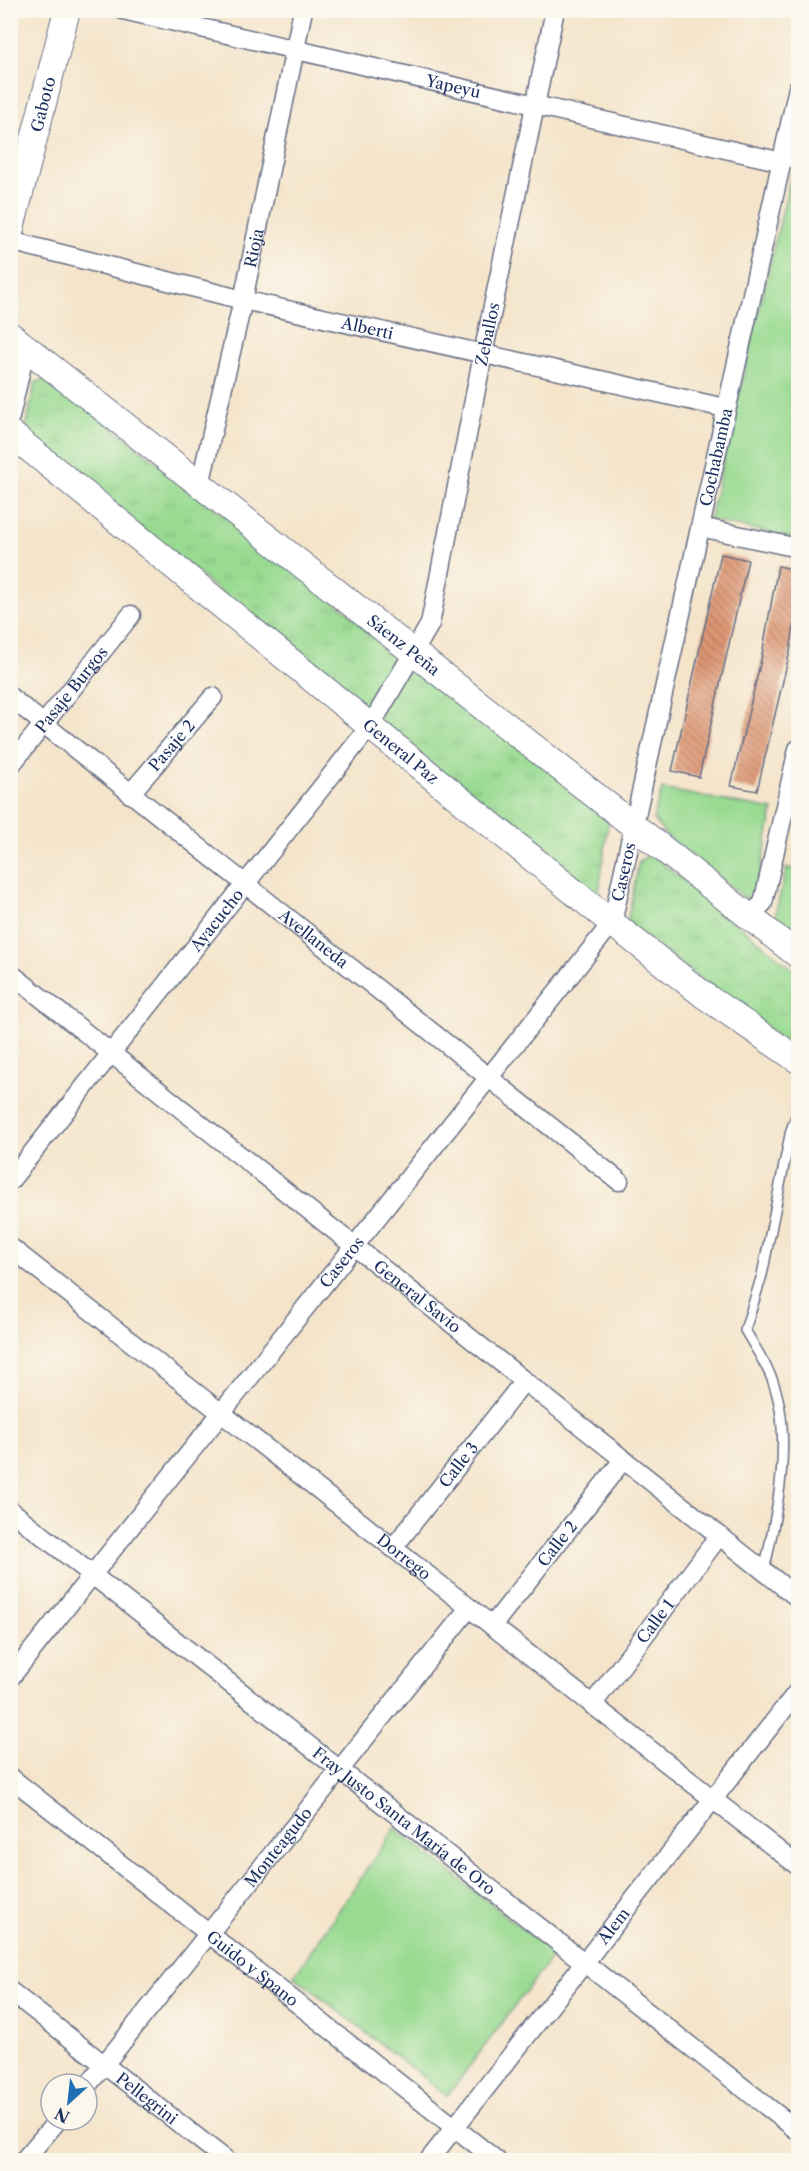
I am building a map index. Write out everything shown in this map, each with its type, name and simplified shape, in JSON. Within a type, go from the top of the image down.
[{"type":"street","name":"Gaboto","points":[[10,232],[67,10]]},
{"type":"street","name":"Yapeyú","points":[[123,10],[782,162]]},
{"type":"street","name":"Rioja","points":[[200,484],[243,300],[303,10]]},
{"type":"street","name":"Zeballos","points":[[411,652],[430,624],[483,354],[555,10]]},
{"type":"street","name":"Cochabamba","points":[[633,826],[798,88]]},
{"type":"street","name":"Alberti","points":[[10,241],[243,300],[725,408]]},
{"type":"street","name":"Sáenz Peña","points":[[18,341],[798,955]]},
{"type":"street","points":[[10,417],[18,341]]},
{"type":"street","name":"General Paz","points":[[10,434],[612,923],[705,996],[798,1060]]},
{"type":"street","points":[[700,527],[798,548]]},
{"type":"street","name":"Pasaje Burgos","points":[[10,766],[131,615]]},
{"type":"street","name":"Ayacucho","points":[[10,1181],[371,725],[411,652]]},
{"type":"street","name":"Avellaneda","points":[[10,697],[486,1078],[619,1181]]},
{"type":"street","name":"Pasaje 2","points":[[130,794],[213,697]]},
{"type":"street","points":[[750,916],[763,903],[798,749]]},
{"type":"street","name":"Caseros","points":[[10,1678],[486,1078],[612,923],[633,826]]},
{"type":"street","name":"General Savio","points":[[10,973],[798,1598]]},
{"type":"street","name":"Dorrego","points":[[10,1247],[798,1866]]},
{"type":"street","name":"Calle 3","points":[[393,1548],[524,1381]]},
{"type":"street","name":"Calle 2","points":[[492,1626],[623,1460]]},
{"type":"street","name":"Fray Justo Santa María de Oro","points":[[10,1510],[798,2131]]},
{"type":"street","name":"Calle 1","points":[[592,1705],[719,1536]]},
{"type":"street","name":"Monteagudo","points":[[99,2072],[207,1933],[469,1608]]},
{"type":"street","name":"Alem","points":[[429,2160],[798,1691]]},
{"type":"street","name":"Guido y Spano","points":[[10,1777],[496,2160]]},
{"type":"street","name":"Pellegrini","points":[[10,1991],[226,2160]]},
{"type":"street","points":[[24,2160],[48,2132]]},
{"type":"lane","points":[[764,1571],[780,1504],[781,1415],[772,1379],[745,1330],[762,1275],[791,1130],[798,1111]]},
{"type":"green space","points":[[798,146],[798,539],[709,520]]},
{"type":"green space","points":[[49,378],[609,816],[598,900],[25,433],[35,383]]},
{"type":"green space","points":[[662,789],[773,810],[756,893],[749,901],[667,836],[653,819]]},
{"type":"green space","points":[[651,854],[798,973],[798,1052],[627,924],[639,861]]},
{"type":"green space","points":[[787,868],[798,870],[798,942],[775,923]]},
{"type":"green space","points":[[395,1828],[554,1954],[447,2096],[294,1976]]},
{"type":"building","points":[[721,554],[748,560],[699,777],[672,771]]},
{"type":"building","points":[[778,566],[798,570],[798,601],[790,651],[757,791],[731,786],[761,660]]}]
